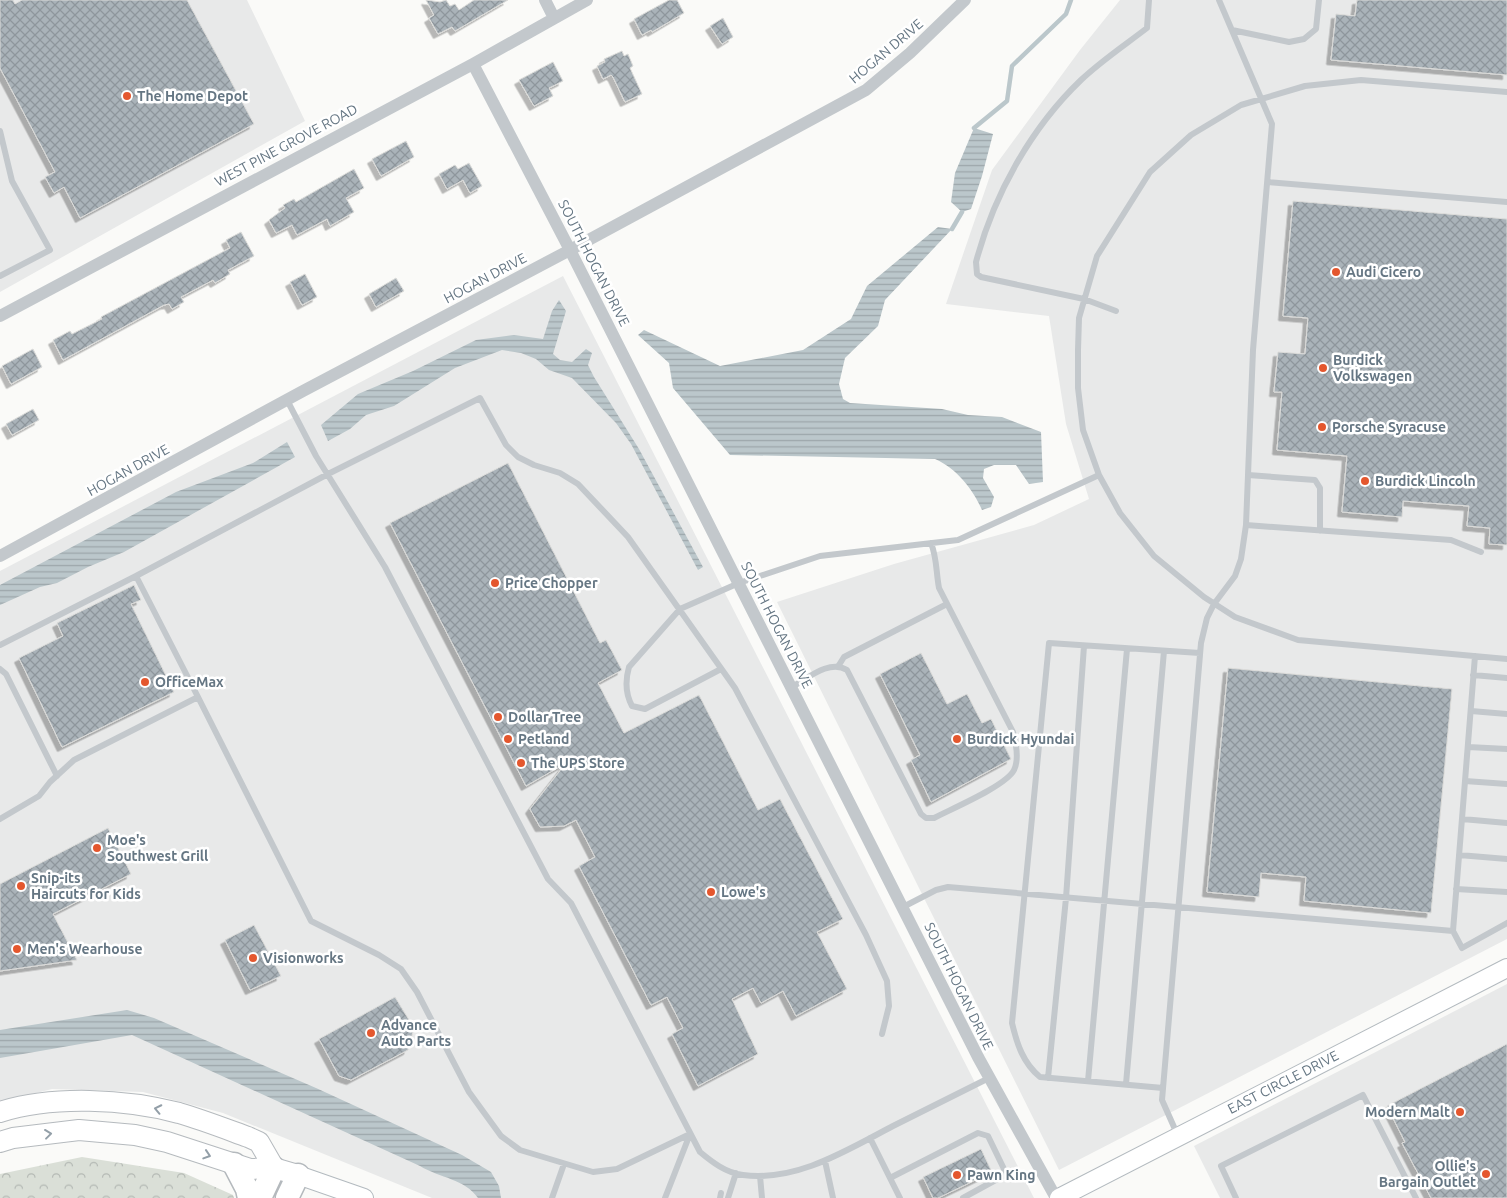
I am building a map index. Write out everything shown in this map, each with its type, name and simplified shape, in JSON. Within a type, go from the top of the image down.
[{"type":"highway","points":[[234,1164],[247,1189],[249,1198]]},
{"type":"highway","points":[[260,1198],[274,1168]]},
{"type":"highway","points":[[287,1198],[298,1176]]},
{"type":"main road","points":[[0,1112],[12,1108],[55,1103],[131,1104],[179,1113],[259,1142],[274,1168]]},
{"type":"main road","points":[[0,1142],[13,1138],[79,1130],[126,1134],[167,1142],[250,1169],[274,1168],[298,1176]]},
{"type":"street","points":[[545,0],[554,18]]},
{"type":"street","name":"WEST PINE GROVE ROAD","points":[[0,316],[473,64],[586,0]]},
{"type":"street","name":"HOGAN DRIVE","points":[[0,556],[866,90],[910,53],[965,0]]},
{"type":"street","name":"SOUTH HOGAN DRIVE","points":[[473,64],[570,250],[989,1078],[1057,1198]]},
{"type":"street","name":"EAST CIRCLE DRIVE","points":[[1057,1198],[1507,968]]},
{"type":"street","points":[[298,1176],[364,1198]]},
{"type":"lane","points":[[1116,311],[1084,299],[981,277],[977,274],[976,262],[1002,188],[1044,119],[1082,79],[1147,28],[1149,0]]},
{"type":"lane","points":[[1178,1137],[1162,1100],[1200,654],[1207,618],[1214,604],[1235,576],[1241,559],[1246,525],[1254,350],[1272,124],[1220,0]]},
{"type":"lane","points":[[1232,30],[1289,42],[1304,39],[1316,29],[1319,0]]},
{"type":"lane","points":[[1507,92],[1361,80],[1305,86],[1241,106],[1191,135],[1150,172],[1097,256],[1079,318],[1078,388],[1083,430],[1099,475],[1120,513],[1154,556],[1214,604],[1235,617],[1298,640],[1507,659]]},
{"type":"lane","points":[[0,131],[12,181],[50,250],[0,276]]},
{"type":"lane","points":[[1268,182],[1507,202]]},
{"type":"lane","points":[[0,645],[136,576],[328,474],[480,398],[506,445],[526,461],[560,473],[578,484],[628,537],[735,688],[888,980],[889,1006],[882,1034]]},
{"type":"lane","points":[[287,400],[328,474],[385,567],[548,879],[571,903],[700,1152],[716,1166],[736,1173],[760,1176],[795,1171],[825,1160],[989,1078]]},
{"type":"lane","points":[[721,669],[645,709],[632,706],[626,689],[630,667],[680,609],[739,583],[820,556],[958,540],[1099,475]]},
{"type":"lane","points":[[1248,475],[1315,480],[1320,488],[1320,530]]},
{"type":"lane","points":[[1246,525],[1451,540],[1481,552]]},
{"type":"lane","points":[[792,687],[831,666],[839,665],[847,670],[921,814],[926,818],[934,818],[1005,781],[1014,770],[1017,748],[1013,732],[939,588],[936,574],[937,560],[932,543]]},
{"type":"lane","points":[[136,576],[311,921],[379,955],[401,969],[417,992],[469,1092],[501,1136],[520,1150],[593,1172],[617,1169],[690,1134]]},
{"type":"lane","points":[[839,665],[844,657],[948,604]]},
{"type":"lane","points":[[1163,1088],[1040,1077],[1030,1068],[1018,1044],[1012,1023],[1050,643],[1200,654]]},
{"type":"lane","points":[[1048,1078],[1066,898],[1084,646]]},
{"type":"lane","points":[[1088,1081],[1127,649]]},
{"type":"lane","points":[[1126,1084],[1164,651]]},
{"type":"lane","points":[[1475,656],[1453,931],[1462,948],[1507,923]]},
{"type":"lane","points":[[0,669],[6,674],[57,776]]},
{"type":"lane","points":[[1473,675],[1507,678]]},
{"type":"lane","points":[[0,819],[39,796],[74,760],[198,697]]},
{"type":"lane","points":[[1471,711],[1507,714]]},
{"type":"lane","points":[[1468,747],[1507,749]]},
{"type":"lane","points":[[1465,781],[1507,784]]},
{"type":"lane","points":[[1462,818],[1507,823]]},
{"type":"lane","points":[[1459,855],[1507,859]]},
{"type":"lane","points":[[903,907],[936,890],[948,887],[1453,931]]},
{"type":"lane","points":[[1456,889],[1507,892]]},
{"type":"lane","points":[[1236,1198],[1221,1166],[1363,1095],[1416,1198]]},
{"type":"lane","points":[[890,1178],[978,1133],[983,1133],[988,1136],[1004,1169],[1003,1176],[963,1198]]},
{"type":"lane","points":[[665,1198],[690,1134]]},
{"type":"lane","points":[[870,1138],[900,1198]]},
{"type":"lane","points":[[825,1160],[833,1198]]},
{"type":"lane","points":[[552,1198],[564,1164]]},
{"type":"lane","points":[[728,1198],[736,1173]]},
{"type":"lane","points":[[760,1176],[762,1198]]},
{"type":"shaded area","name":"The Home Depot","points":[[0,0],[247,0],[305,121],[0,292]]},
{"type":"shaded area","points":[[1120,0],[1507,0],[1507,939],[1059,1170],[777,602],[894,564],[1034,525],[1089,499],[1066,424],[1049,316],[946,304],[992,170],[1080,50]]},
{"type":"shaded area","points":[[974,128],[993,134],[971,209],[962,212],[951,202],[955,173]]},
{"type":"shaded area","points":[[938,227],[952,229],[885,300],[878,326],[845,358],[839,384],[843,399],[850,403],[942,409],[968,415],[1002,417],[1041,432],[1043,482],[1029,484],[1016,465],[994,465],[984,469],[983,478],[994,497],[991,507],[982,510],[974,494],[963,480],[950,468],[935,459],[730,455],[673,388],[669,363],[638,335],[644,330],[720,366],[803,350],[851,319],[867,286]]},
{"type":"shaded area","points":[[563,276],[1034,1198],[432,1198],[223,1113],[143,1092],[52,1089],[0,1102],[0,571]]},
{"type":"shaded area","points":[[559,300],[566,311],[553,354],[560,360],[572,362],[586,349],[592,353],[588,365],[639,449],[703,567],[698,570],[631,444],[616,423],[572,378],[549,370],[536,359],[521,353],[502,350],[455,368],[394,406],[366,415],[350,429],[328,441],[321,425],[358,394],[413,371],[476,340],[514,335],[543,339],[552,311]]},
{"type":"shaded area","points":[[287,442],[295,457],[124,552],[88,567],[57,583],[40,587],[0,605],[0,585],[176,492],[253,463]]},
{"type":"shaded area","points":[[1507,984],[1507,1198],[1220,1198],[1194,1146]]},
{"type":"shaded area","points":[[127,1010],[154,1018],[316,1088],[462,1155],[491,1172],[499,1186],[501,1198],[478,1198],[473,1192],[459,1183],[132,1035],[0,1058],[0,1030]]},
{"type":"green space","points":[[82,1157],[184,1173],[233,1195],[234,1198],[0,1198],[0,1174]]},
{"type":"building","name":"The Home Depot","points":[[0,0],[13,0],[15,4],[22,0],[187,0],[254,124],[80,218],[64,187],[54,193],[45,177],[55,172],[0,68]]},
{"type":"building","points":[[426,0],[440,2],[446,0],[450,6],[455,4],[459,10],[474,0],[508,0],[455,31],[452,27],[438,34],[429,18],[434,15]]},
{"type":"building","points":[[669,0],[677,0],[684,13],[652,32],[651,30],[642,35],[634,19]]},
{"type":"building","points":[[1357,0],[1507,0],[1507,75],[1331,60],[1336,14],[1355,16]]},
{"type":"building","points":[[723,18],[733,37],[722,44],[710,26]]},
{"type":"building","points":[[622,51],[624,56],[628,54],[633,66],[630,68],[642,94],[625,102],[613,77],[611,75],[603,79],[597,66],[605,62],[604,59]]},
{"type":"building","points":[[553,62],[563,81],[549,88],[553,96],[534,106],[519,80]]},
{"type":"building","points":[[406,141],[414,157],[381,176],[372,159]]},
{"type":"building","points":[[469,163],[482,186],[470,193],[463,180],[447,189],[439,174],[455,165],[458,169]]},
{"type":"building","points":[[354,169],[364,188],[346,198],[354,212],[330,226],[327,219],[297,235],[292,225],[276,233],[269,220],[285,208],[283,205],[294,199],[296,202]]},
{"type":"building","points":[[1293,201],[1507,219],[1507,545],[1489,544],[1490,528],[1467,526],[1469,506],[1403,501],[1402,517],[1342,512],[1347,456],[1277,450],[1282,392],[1274,392],[1278,352],[1305,354],[1308,318],[1283,316]]},
{"type":"building","points":[[241,232],[254,256],[228,270],[230,274],[215,283],[213,280],[181,297],[184,302],[172,309],[169,304],[164,305],[63,360],[53,340],[70,331],[72,334],[102,319],[101,317],[230,248],[226,240]]},
{"type":"building","points":[[305,274],[317,297],[302,305],[290,282]]},
{"type":"building","points":[[396,278],[404,291],[376,307],[369,294]]},
{"type":"building","points":[[33,349],[42,367],[11,384],[2,366]]},
{"type":"building","points":[[33,409],[39,420],[12,435],[6,424]]},
{"type":"building","name":"Lowe's","points":[[508,463],[600,643],[606,640],[622,670],[598,683],[624,733],[699,695],[758,810],[780,799],[843,919],[817,932],[847,989],[796,1016],[783,991],[761,1003],[753,988],[732,999],[758,1054],[698,1086],[672,1034],[683,1028],[667,997],[651,1005],[579,866],[595,857],[576,820],[564,826],[540,827],[530,809],[566,763],[526,786],[390,523]]},
{"type":"building","points":[[134,585],[141,600],[131,604],[174,692],[62,747],[19,658],[63,636],[57,623]]},
{"type":"building","name":"Burdick Hyundai","points":[[921,653],[947,704],[967,694],[982,723],[991,719],[1011,759],[931,802],[911,760],[920,755],[880,674]]},
{"type":"building","points":[[1228,668],[1452,689],[1431,913],[1304,901],[1306,877],[1261,873],[1259,897],[1207,892]]},
{"type":"building","points":[[108,828],[131,874],[53,914],[77,960],[0,971],[0,884]]},
{"type":"building","name":"Visionworks","points":[[254,925],[281,976],[250,990],[225,940]]},
{"type":"building","name":"Advance Auto Parts","points":[[395,997],[414,1028],[408,1050],[351,1080],[339,1076],[319,1039]]},
{"type":"building","points":[[1507,1044],[1507,1198],[1431,1198],[1402,1143],[1405,1142],[1387,1106]]},
{"type":"building","name":"Pawn King","points":[[981,1149],[992,1172],[938,1198],[933,1198],[923,1177]]},
{"type":"waterway","points":[[974,128],[1007,101],[1012,66],[1066,14],[1071,0]]},
{"type":"waterway","points":[[952,229],[962,212]]},
{"type":"place","name":"The Home Depot","points":[[127,96]]},
{"type":"place","name":"Audi Cicero","points":[[1336,272]]},
{"type":"place","name":"Burdick Volkswagen","points":[[1323,368]]},
{"type":"place","name":"Porsche Syracuse","points":[[1322,427]]},
{"type":"place","name":"Burdick Lincoln","points":[[1365,481]]},
{"type":"place","name":"Price Chopper","points":[[495,583]]},
{"type":"place","name":"OfficeMax","points":[[145,682]]},
{"type":"place","name":"Dollar Tree","points":[[498,717]]},
{"type":"place","name":"Petland","points":[[508,739]]},
{"type":"place","name":"Burdick Hyundai","points":[[957,739]]},
{"type":"place","name":"The UPS Store","points":[[521,763]]},
{"type":"place","name":"Moe's Southwest Grill","points":[[97,848]]},
{"type":"place","name":"Snip-its Haircuts for Kids","points":[[21,886]]},
{"type":"place","name":"Lowe's","points":[[711,892]]},
{"type":"place","name":"Men's Wearhouse","points":[[17,949]]},
{"type":"place","name":"Visionworks","points":[[253,958]]},
{"type":"place","name":"Advance Auto Parts","points":[[371,1033]]},
{"type":"place","name":"Modern Malt","points":[[1460,1112]]},
{"type":"place","name":"Ollie's Bargain Outlet","points":[[1486,1174]]},
{"type":"place","name":"Pawn King","points":[[957,1175]]}]
